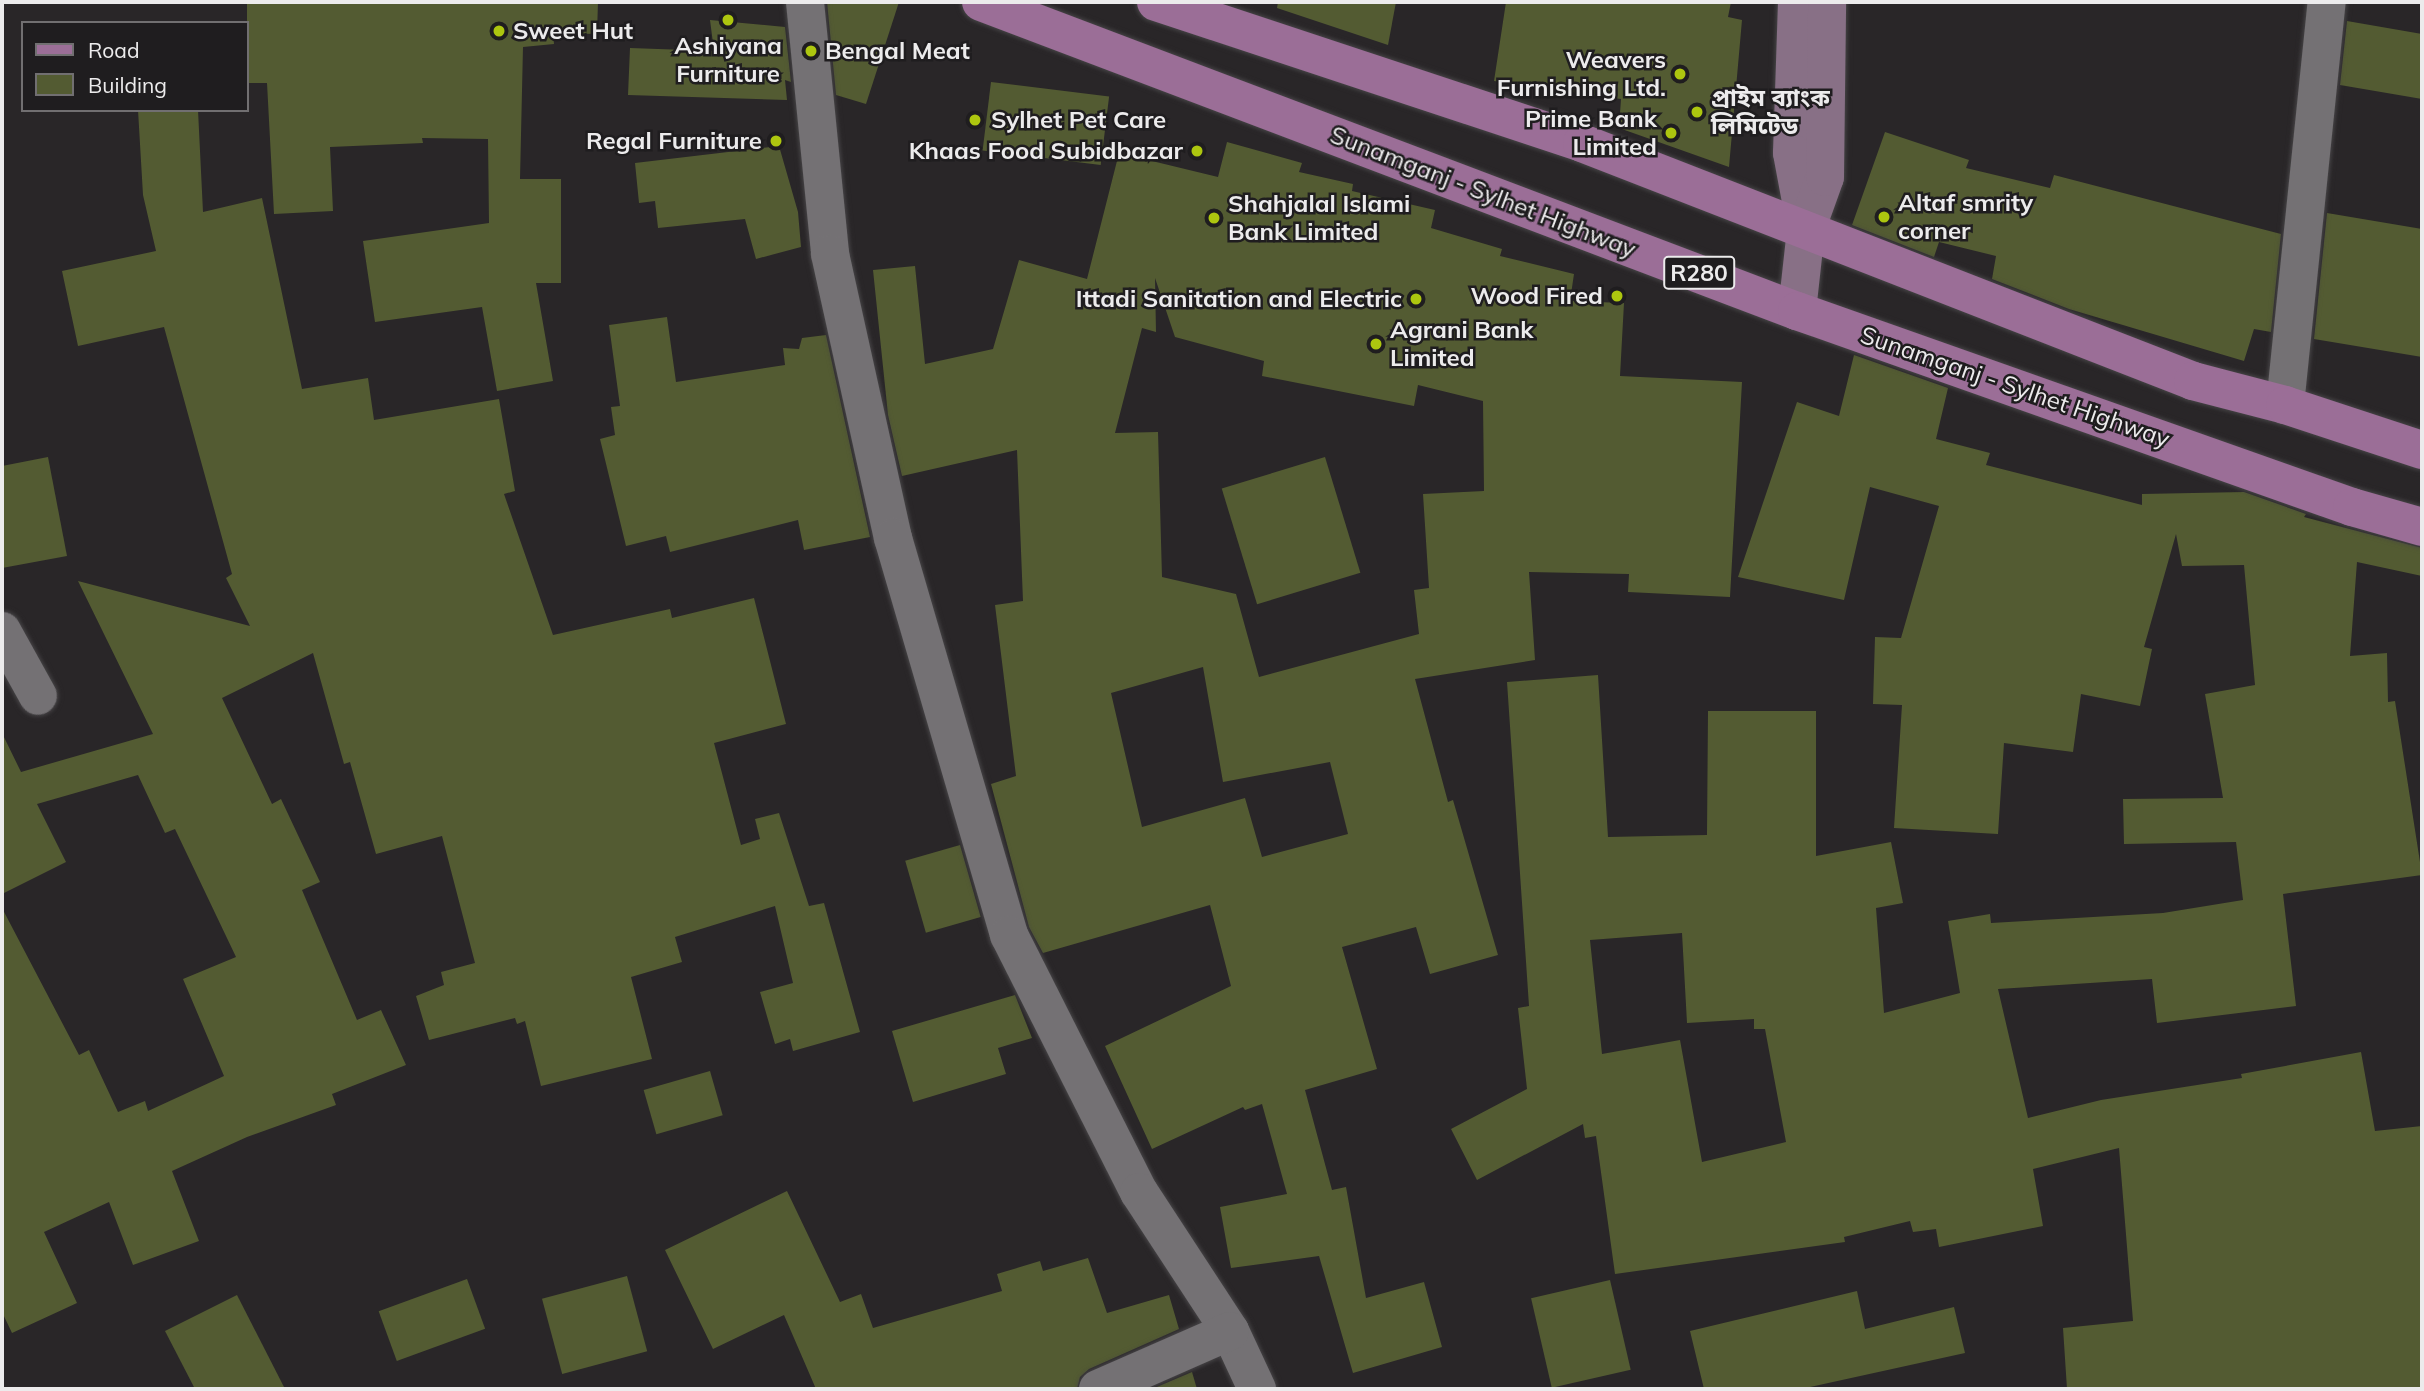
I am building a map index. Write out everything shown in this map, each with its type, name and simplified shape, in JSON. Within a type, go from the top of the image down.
[{"type":"main road","name":"Sunamganj - Sylhet Highway","points":[[981,2],[1797,310],[2352,507],[2422,527]]},
{"type":"main road","points":[[1156,2],[1582,143],[2193,382],[2285,405],[2422,450]]},
{"type":"main road","points":[[1797,2],[1791,153],[1806,230]]},
{"type":"main road","points":[[1797,310],[1806,230],[1825,177],[1827,2]]},
{"type":"street","points":[[805,2],[830,254],[893,538],[1009,935],[1139,1192],[1230,1331],[1257,1389]]},
{"type":"street","points":[[2285,405],[2327,2]]},
{"type":"street","points":[[2,631],[38,696]]},
{"type":"street","points":[[1098,1389],[1230,1331]]},
{"type":"building","points":[[247,2],[598,2],[597,34],[553,33],[554,44],[523,47],[520,179],[561,179],[561,283],[536,283],[553,381],[497,391],[482,307],[375,322],[363,241],[489,223],[488,139],[422,138],[423,143],[330,147],[333,211],[274,214],[267,83],[248,83]]},
{"type":"building","points":[[827,2],[899,2],[866,104],[836,95]]},
{"type":"building","points":[[1278,2],[1396,2],[1388,45],[1277,8]]},
{"type":"building","points":[[1506,2],[1731,2],[1728,17],[1742,20],[1729,167],[1619,128],[1621,99],[1494,81]]},
{"type":"building","points":[[710,20],[785,27],[791,82],[785,80],[787,100],[628,95],[630,48],[714,51]]},
{"type":"building","points":[[2347,21],[2422,34],[2422,99],[2340,85]]},
{"type":"building","points":[[991,82],[1109,97],[1101,165],[983,150]]},
{"type":"building","points":[[138,112],[198,112],[203,212],[262,198],[302,389],[368,378],[374,420],[499,399],[515,491],[504,494],[553,635],[670,609],[672,618],[754,598],[786,724],[714,743],[741,845],[760,839],[755,819],[779,813],[809,906],[824,903],[860,1032],[793,1051],[790,1039],[775,1044],[760,992],[793,983],[775,906],[675,937],[682,962],[631,977],[652,1059],[541,1086],[525,1021],[517,1024],[515,1018],[429,1040],[416,996],[444,985],[441,972],[475,963],[442,836],[376,854],[350,762],[344,764],[313,653],[222,698],[272,804],[281,799],[320,882],[302,890],[357,1020],[381,1010],[406,1065],[332,1094],[336,1105],[247,1137],[172,1171],[199,1241],[133,1265],[109,1202],[44,1232],[77,1303],[12,1333],[2,1312],[2,908],[79,1055],[89,1050],[118,1112],[145,1101],[148,1111],[224,1076],[183,979],[236,957],[175,829],[165,833],[138,775],[37,804],[66,862],[2,894],[2,733],[21,772],[153,734],[78,581],[250,626],[226,578],[232,574],[164,327],[78,346],[62,271],[156,251],[143,195]]},
{"type":"building","points":[[1885,132],[1969,160],[1966,168],[2050,188],[2054,175],[2281,234],[2271,332],[2254,329],[2244,361],[2069,309],[1992,279],[1996,256],[1939,242],[1934,257],[1852,225]]},
{"type":"building","points":[[1227,142],[1302,163],[1299,172],[1353,184],[1352,191],[1435,210],[1431,228],[1502,249],[1500,256],[1574,274],[1570,301],[1624,303],[1620,376],[1742,382],[1730,597],[1628,592],[1629,574],[1529,572],[1535,660],[1415,679],[1448,802],[1453,800],[1498,955],[1430,974],[1416,927],[1342,947],[1377,1069],[1305,1090],[1332,1190],[1346,1187],[1366,1298],[1424,1282],[1442,1347],[1353,1373],[1319,1256],[1231,1268],[1220,1207],[1287,1194],[1262,1104],[1245,1110],[1243,1107],[1152,1149],[1105,1046],[1231,986],[1210,905],[1043,953],[1029,927],[991,784],[1016,776],[995,605],[1023,601],[1017,450],[902,476],[888,415],[873,270],[915,266],[925,364],[993,349],[1019,260],[1087,279],[1119,153],[1218,177]],"holes":[[[1155,278],[1175,337],[1264,361],[1262,376],[1414,406],[1418,385],[1483,401],[1484,491],[1423,494],[1429,588],[1414,590],[1419,634],[1259,677],[1236,594],[1162,577],[1158,432],[1115,433],[1142,328],[1156,332]],[[1203,667],[1223,782],[1330,762],[1348,834],[1262,857],[1245,798],[1142,827],[1111,693]]]},
{"type":"building","points":[[779,146],[798,212],[801,247],[756,259],[745,219],[658,228],[655,201],[639,203],[635,163]]},
{"type":"building","points":[[2327,213],[2422,229],[2422,357],[2314,339]]},
{"type":"building","points":[[667,317],[676,382],[785,365],[783,348],[799,349],[802,338],[826,335],[870,537],[804,550],[798,520],[670,552],[666,536],[626,546],[600,439],[615,435],[611,407],[620,406],[609,325]]},
{"type":"building","points":[[1854,355],[1948,388],[1936,439],[1990,453],[1986,465],[2142,505],[2142,494],[2244,492],[2306,514],[2304,517],[2422,548],[2422,576],[2357,562],[2350,656],[2387,653],[2388,702],[2395,701],[2422,875],[2283,894],[2296,1006],[2157,1023],[2152,979],[1998,989],[2028,1118],[2101,1100],[2242,1078],[2241,1074],[2361,1052],[2375,1131],[2422,1126],[2422,1389],[2067,1389],[2063,1328],[2133,1321],[2119,1148],[2033,1169],[2043,1226],[1939,1247],[1936,1229],[1913,1232],[1910,1221],[1844,1237],[1845,1242],[1615,1274],[1596,1136],[1585,1138],[1583,1124],[1477,1180],[1451,1129],[1527,1089],[1518,1008],[1529,1006],[1507,682],[1598,675],[1608,837],[1707,835],[1708,711],[1816,711],[1816,856],[1891,842],[1903,903],[1876,908],[1884,1013],[1960,993],[1948,921],[1990,914],[1991,923],[2163,913],[2243,900],[2236,842],[2124,844],[2123,799],[2223,798],[2205,694],[2255,685],[2244,565],[2182,566],[2176,534],[2144,647],[2152,649],[2140,706],[2081,694],[2073,752],[2004,743],[1998,834],[1894,828],[1902,705],[1873,704],[1875,637],[1901,638],[1939,506],[1870,487],[1844,600],[1738,577],[1797,402],[1839,416]],"holes":[[[1682,933],[1687,1023],[1754,1019],[1754,1029],[1765,1029],[1786,1142],[1702,1162],[1680,1040],[1602,1054],[1590,940]]]},
{"type":"building","points":[[48,457],[67,556],[2,568],[2,466]]},
{"type":"building","points":[[1325,457],[1360,573],[1257,604],[1222,489]]},
{"type":"building","points":[[960,845],[981,917],[926,933],[905,861]]},
{"type":"building","points":[[1015,995],[1032,1038],[998,1048],[1006,1074],[913,1102],[892,1031]]},
{"type":"building","points":[[710,1071],[723,1115],[656,1134],[644,1090]]},
{"type":"building","points":[[787,1191],[840,1302],[861,1294],[873,1328],[1002,1291],[997,1274],[1040,1261],[1043,1271],[1088,1258],[1107,1313],[1169,1295],[1179,1329],[1089,1369],[1080,1377],[1077,1389],[816,1389],[784,1315],[713,1349],[665,1250]]},
{"type":"building","points":[[627,1276],[647,1351],[562,1374],[542,1299]]},
{"type":"building","points":[[467,1279],[485,1329],[397,1361],[379,1311]]},
{"type":"building","points":[[1610,1280],[1631,1370],[1552,1388],[1531,1298]]},
{"type":"building","points":[[1857,1291],[1865,1329],[1954,1307],[1965,1353],[1801,1389],[1704,1389],[1690,1331]]},
{"type":"building","points":[[237,1295],[285,1389],[195,1389],[165,1331]]},
{"type":"building","points":[[1192,1372],[1197,1389],[1152,1389]]},
{"type":"place","name":"Ashiyana Furniture","points":[[728,20]]},
{"type":"place","name":"Sweet Hut","points":[[499,31]]},
{"type":"place","name":"Bengal Meat","points":[[811,51]]},
{"type":"place","name":"Weavers Furnishing Ltd.","points":[[1680,74]]},
{"type":"place","name":"প্রাইম ব্যাংক লিমিটেড","points":[[1697,112]]},
{"type":"place","name":"Sylhet Pet Care","points":[[975,120]]},
{"type":"place","name":"Prime Bank Limited","points":[[1671,133]]},
{"type":"place","name":"Regal Furniture","points":[[776,141]]},
{"type":"place","name":"Khaas Food Subidbazar","points":[[1197,151]]},
{"type":"place","name":"Altaf smrity corner","points":[[1884,217]]},
{"type":"place","name":"Shahjalal Islami Bank Limited","points":[[1214,218]]},
{"type":"place","name":"Wood Fired","points":[[1617,296]]},
{"type":"place","name":"Ittadi Sanitation and Electric","points":[[1416,299]]},
{"type":"place","name":"Agrani Bank Limited","points":[[1376,344]]}]
